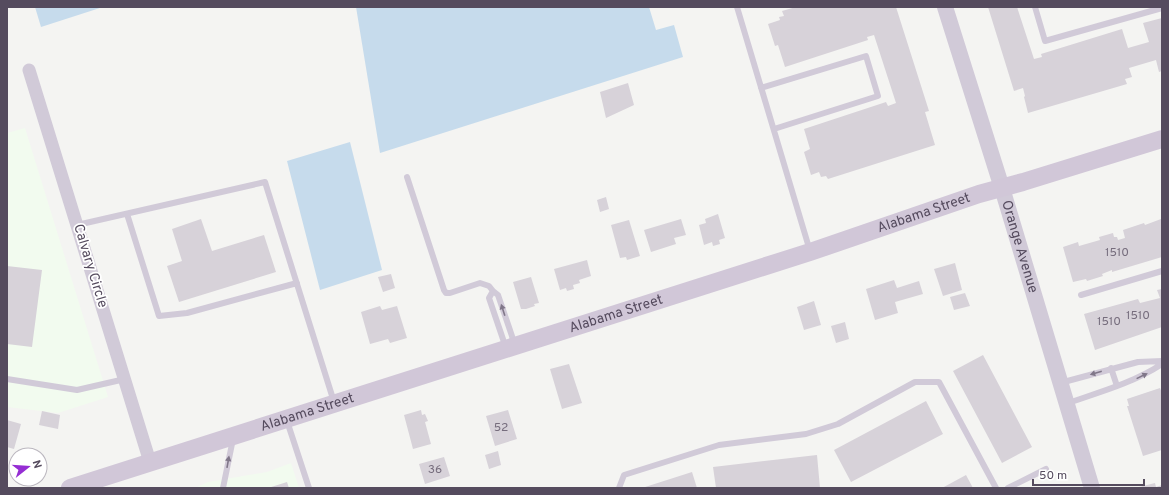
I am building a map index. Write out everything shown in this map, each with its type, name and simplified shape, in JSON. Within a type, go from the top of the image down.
[{"type":"main road","name":"Alabama Street","points":[[70,488],[104,480],[150,462],[286,420],[810,252],[979,194],[1162,139]]},
{"type":"street","name":"Orange Avenue","points":[[945,7],[1002,188],[1092,488]]},
{"type":"street","name":"Calvary Circle","points":[[29,70],[150,462]]},
{"type":"lane","points":[[737,7],[810,252]]},
{"type":"lane","points":[[1035,7],[1046,41],[1162,8]]},
{"type":"lane","points":[[1140,7],[1142,14]]},
{"type":"lane","points":[[761,88],[866,56],[878,96],[774,129]]},
{"type":"lane","points":[[408,177],[444,290],[446,293],[450,293],[480,283],[489,286],[493,292],[498,295],[511,348]]},
{"type":"lane","points":[[77,225],[265,182],[334,404]]},
{"type":"lane","points":[[127,214],[159,316],[187,314],[297,283]]},
{"type":"lane","points":[[1081,295],[1162,271]]},
{"type":"lane","points":[[493,292],[489,298],[511,348]]},
{"type":"lane","points":[[1060,383],[1111,368],[1138,362],[1162,361]]},
{"type":"lane","points":[[1066,404],[1146,374],[1162,364]]},
{"type":"lane","points":[[1111,368],[1117,386]]},
{"type":"lane","points":[[7,379],[77,390],[124,379]]},
{"type":"lane","points":[[619,488],[624,475],[719,445],[806,434],[838,424],[915,382],[939,382],[996,488]]},
{"type":"lane","points":[[286,420],[309,488]]},
{"type":"lane","points":[[223,488],[233,436]]},
{"type":"lane","points":[[1008,488],[1046,468]]},
{"type":"shaded area","points":[[35,7],[103,7],[41,27]]},
{"type":"shaded area","points":[[356,7],[649,7],[656,30],[674,25],[683,57],[380,153]]},
{"type":"shaded area","points":[[25,128],[108,397],[58,413],[7,407],[7,133]]},
{"type":"shaded area","points":[[350,142],[382,270],[320,290],[287,161]]},
{"type":"shaded area","points":[[291,463],[299,488],[195,488],[208,482],[267,472]]},
{"type":"building","points":[[796,7],[896,7],[929,111],[925,112],[935,145],[828,179],[826,176],[821,177],[819,172],[811,175],[804,152],[810,149],[804,129],[886,102],[888,106],[896,103],[874,35],[867,37],[868,40],[785,67],[778,45],[775,46],[768,24],[780,20],[779,17],[784,16],[782,11]]},
{"type":"building","points":[[988,7],[1017,7],[1034,59],[1042,57],[1041,54],[1122,29],[1128,48],[1149,42],[1143,23],[1162,18],[1162,71],[1159,72],[1156,60],[1129,68],[1132,77],[1125,79],[1127,84],[1028,113],[1023,88],[1014,91]]},
{"type":"building","points":[[628,83],[634,105],[606,118],[600,92]]},
{"type":"building","points":[[606,197],[609,209],[600,212],[597,200]]},
{"type":"building","points":[[718,214],[725,238],[719,240],[720,244],[713,246],[712,242],[704,245],[699,225],[706,223],[705,219]]},
{"type":"building","points":[[201,219],[212,251],[264,235],[276,272],[179,302],[167,266],[182,261],[172,229]]},
{"type":"building","points":[[681,219],[686,235],[674,238],[676,244],[651,252],[644,230]]},
{"type":"building","points":[[1161,219],[1162,257],[1112,272],[1112,270],[1102,274],[1103,276],[1087,281],[1086,279],[1073,282],[1063,247],[1078,242],[1079,246],[1100,240],[1099,237],[1113,233],[1114,237],[1117,237],[1118,240],[1125,238],[1123,230],[1144,223],[1145,225]]},
{"type":"building","points":[[629,220],[640,256],[627,260],[626,257],[620,258],[611,225]]},
{"type":"building","points":[[587,260],[591,276],[579,280],[580,283],[573,285],[574,289],[567,291],[566,288],[560,290],[554,269]]},
{"type":"building","points":[[955,263],[962,290],[943,296],[934,269]]},
{"type":"building","points":[[7,266],[42,270],[32,347],[7,344]]},
{"type":"building","points":[[391,274],[395,288],[383,292],[378,277]]},
{"type":"building","points":[[531,277],[539,303],[526,309],[521,309],[513,282]]},
{"type":"building","points":[[894,280],[897,288],[919,281],[923,294],[895,302],[898,313],[875,320],[866,289]]},
{"type":"building","points":[[1162,289],[1162,327],[1095,350],[1084,314],[1138,299],[1140,303],[1160,298],[1157,290]]},
{"type":"building","points":[[965,293],[970,306],[954,310],[950,297]]},
{"type":"building","points":[[814,301],[821,325],[804,330],[797,307]]},
{"type":"building","points":[[380,306],[382,310],[397,306],[407,338],[390,343],[388,339],[370,344],[361,312]]},
{"type":"building","points":[[845,322],[849,339],[836,343],[831,326]]},
{"type":"building","points":[[983,355],[1032,447],[1002,463],[953,371]]},
{"type":"building","points":[[569,364],[582,403],[562,409],[550,369]]},
{"type":"building","points":[[1160,388],[1162,393],[1162,450],[1143,456],[1127,406],[1129,406],[1127,399]]},
{"type":"building","points":[[926,401],[943,434],[851,482],[834,450]]},
{"type":"building","points":[[421,410],[422,415],[425,414],[428,421],[425,422],[431,444],[413,449],[404,415]]},
{"type":"building","points":[[508,410],[517,439],[495,446],[486,416]]},
{"type":"building","points":[[42,411],[60,415],[58,429],[39,425]]},
{"type":"building","points":[[7,420],[21,424],[15,447],[7,447]]},
{"type":"building","points":[[498,451],[501,465],[489,469],[485,455]]},
{"type":"building","points":[[817,455],[820,488],[716,488],[713,467]]},
{"type":"building","points":[[444,457],[450,476],[425,484],[419,464]]},
{"type":"building","points":[[692,472],[697,488],[642,488]]},
{"type":"building","points":[[966,475],[973,488],[942,488]]},
{"type":"building","points":[[287,482],[289,488],[268,488]]},
{"type":"building","points":[[1155,483],[1156,487],[1162,485],[1162,488],[1139,488],[1139,487]]}]
